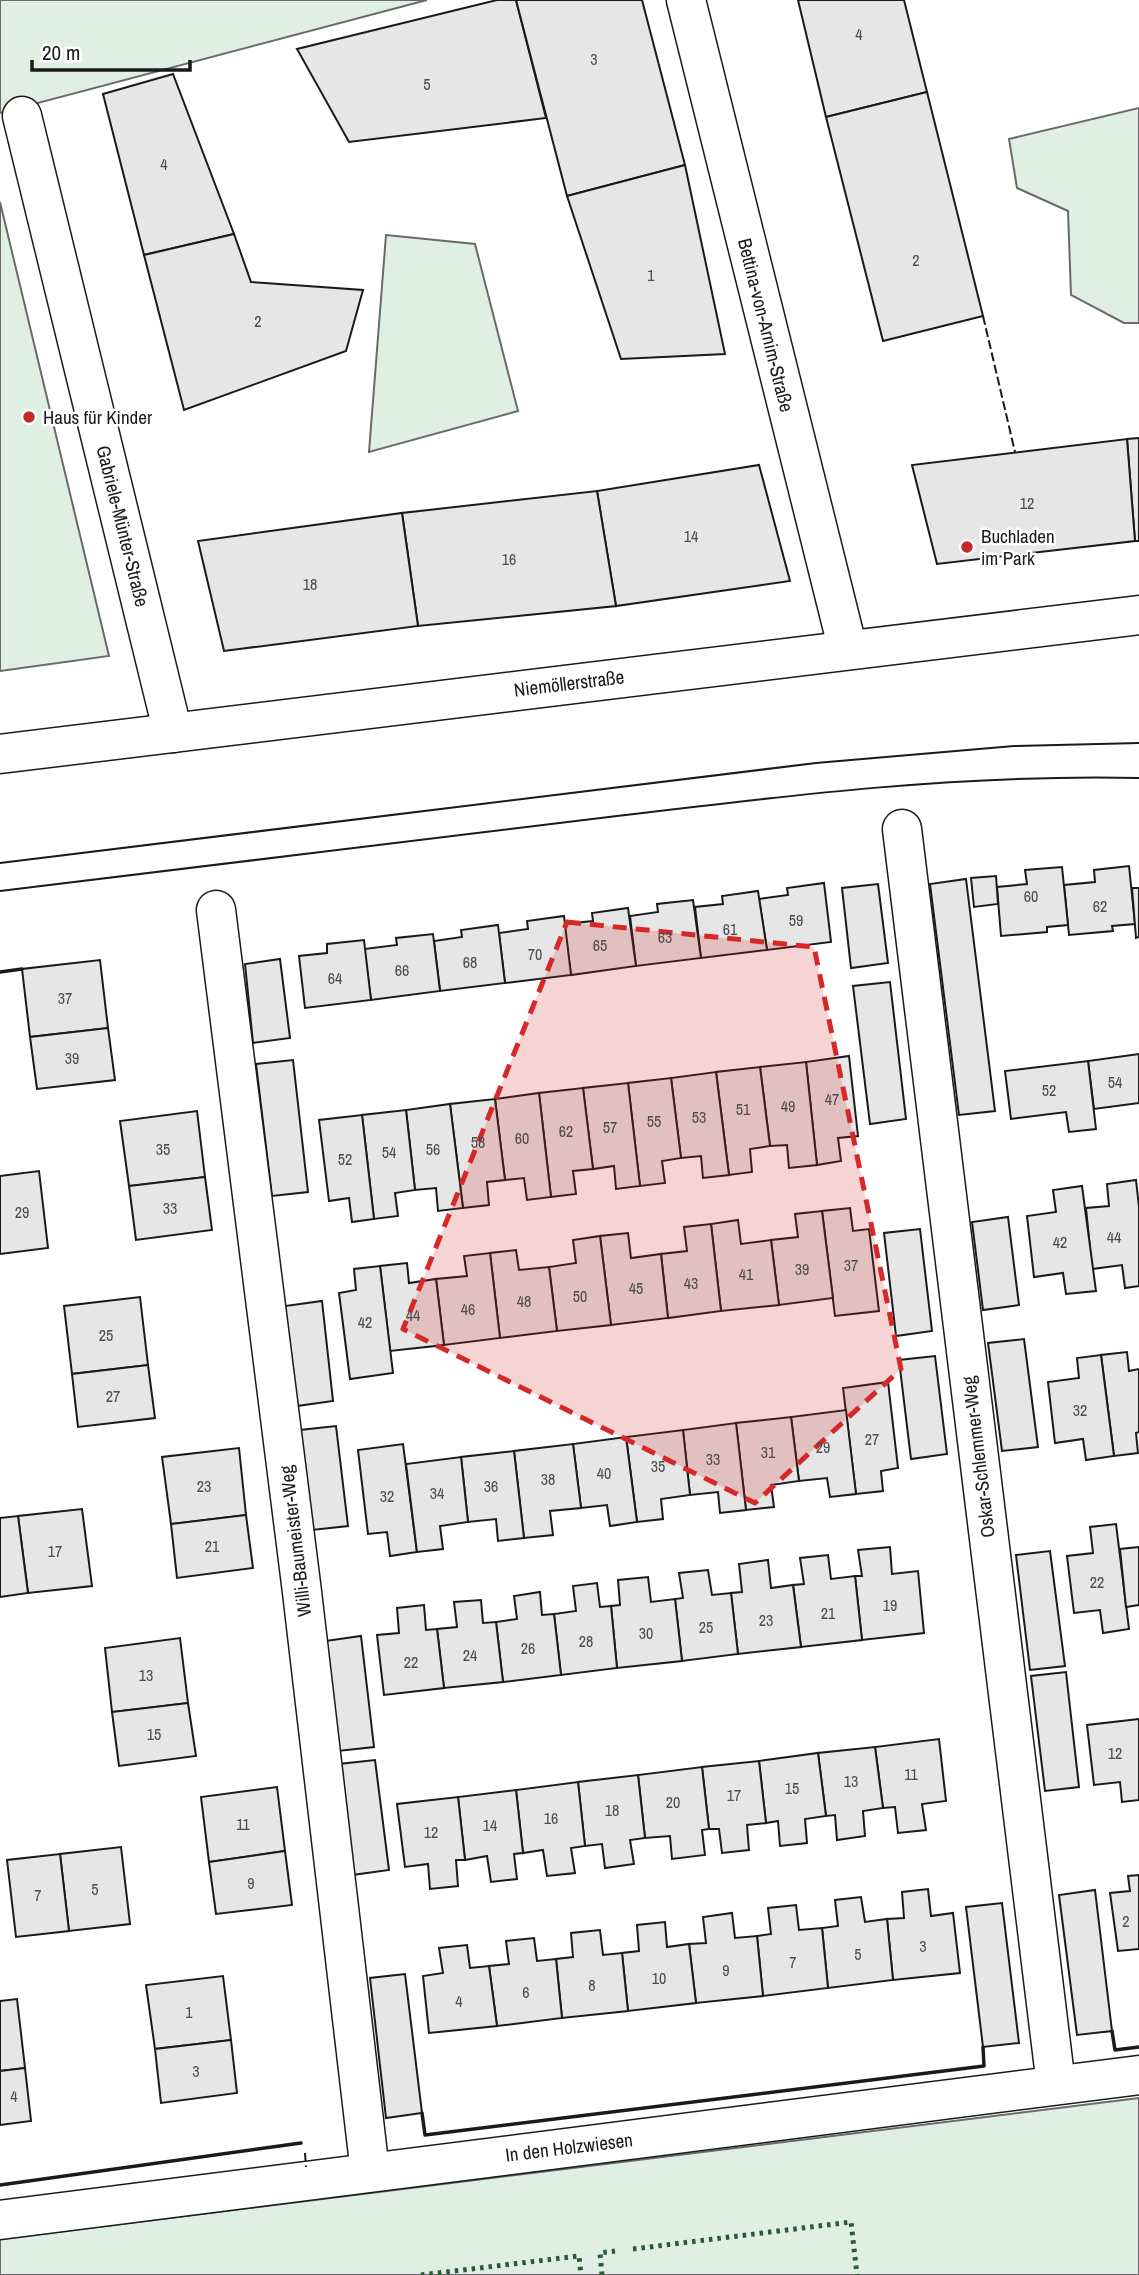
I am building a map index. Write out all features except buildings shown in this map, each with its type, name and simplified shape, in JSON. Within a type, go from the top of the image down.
[{"type":"street","name":"Bettina-von-Arnim-Straße","points":[[686,0],[848,650]]},
{"type":"street","name":"Gabriele-Münter-Straße","points":[[22,116],[173,733]]},
{"type":"street","name":"Niemöllerstraße","points":[[0,754],[1139,615]]},
{"type":"street","name":"Oskar-Schlemmer-Weg","points":[[902,829],[1055,2085]]},
{"type":"street","name":"Willi-Baumeister-Weg","points":[[216,910],[370,2172]]},
{"type":"street","name":"In den Holzwiesen","points":[[0,2220],[282,2186],[370,2172],[1139,2074]]},
{"type":"highlighted area","points":[[567,922],[814,947],[901,1369],[755,1503],[403,1329]]},
{"type":"green space","points":[[0,0],[427,0],[0,113]]},
{"type":"green space","points":[[1139,108],[1139,323],[1124,323],[1071,295],[1068,211],[1017,188],[1009,139]]},
{"type":"green space","name":"Haus für Kinder","points":[[0,202],[109,656],[0,671]]},
{"type":"green space","points":[[386,235],[475,244],[518,411],[369,452]]},
{"type":"green space","points":[[1139,2098],[1139,2275],[0,2275],[0,2239]]},
{"type":"tram line","points":[[0,863],[816,763],[1014,746],[1139,743]]},
{"type":"tram line","points":[[0,891],[812,794],[1008,779],[1139,778]]},
{"type":"hedge","points":[[633,2249],[851,2222],[857,2275]]},
{"type":"hedge","points":[[602,2275],[600,2253],[615,2251]]},
{"type":"hedge","points":[[421,2275],[579,2256],[581,2275]]},
{"type":"fence","points":[[983,316],[1015,452]]},
{"type":"fence","points":[[305,2153],[306,2167]]},
{"type":"wall","points":[[0,972],[22,969]]},
{"type":"wall","points":[[1112,2031],[1115,2050],[1139,2047]]},
{"type":"wall","points":[[422,2113],[425,2135],[984,2066],[983,2047]]},
{"type":"wall","points":[[0,2185],[301,2143]]},
{"type":"place","name":"Haus für Kinder","points":[[29,417]]},
{"type":"place","name":"Buchladen im Park","points":[[967,547]]}]
